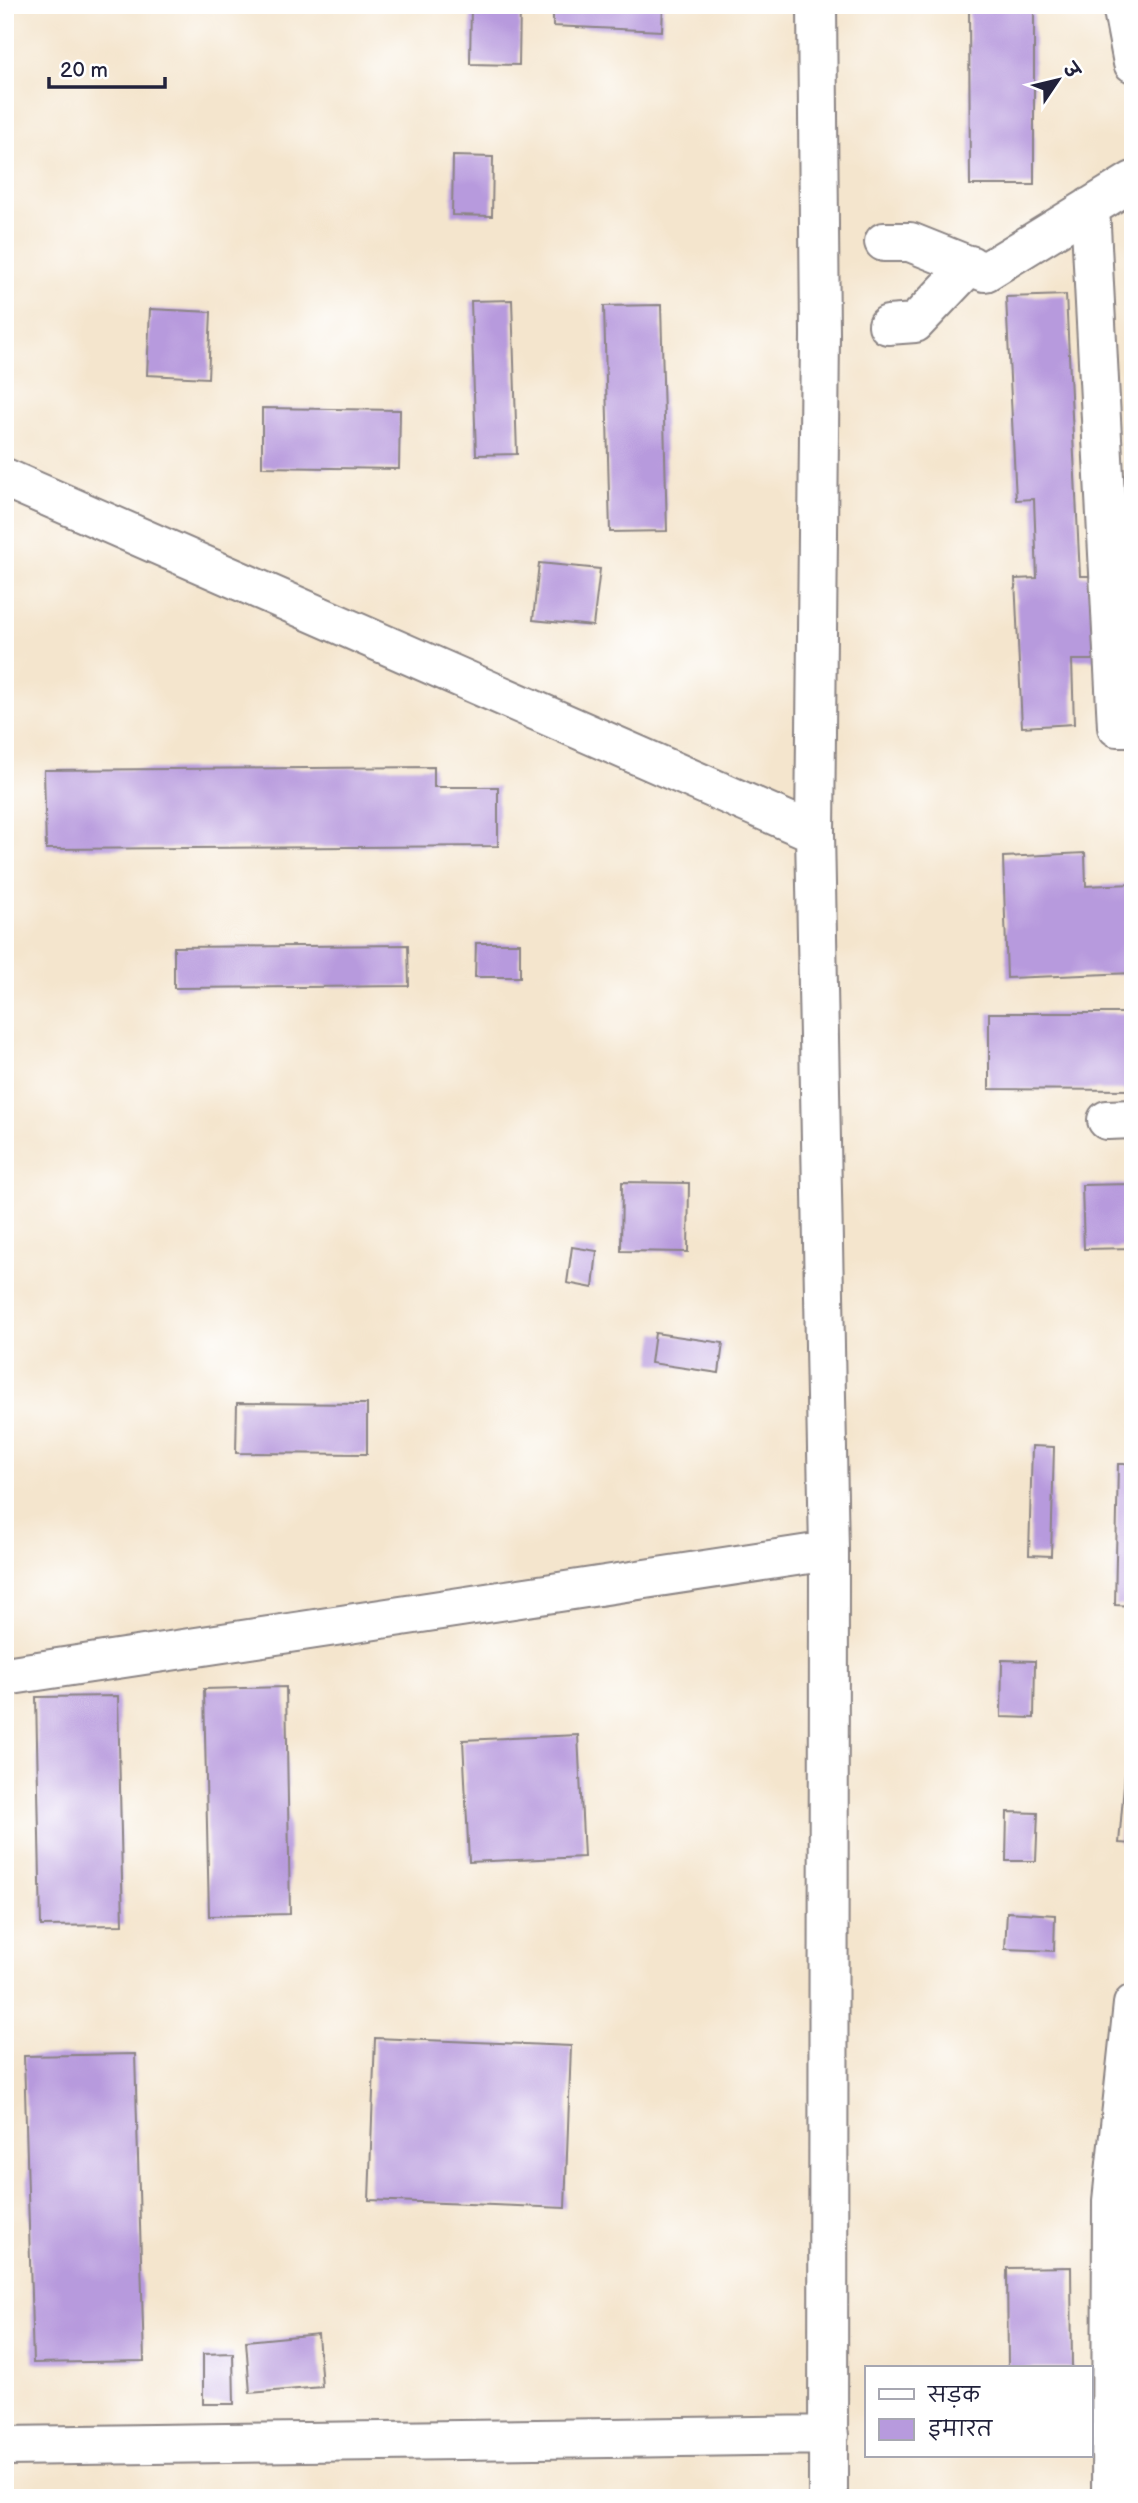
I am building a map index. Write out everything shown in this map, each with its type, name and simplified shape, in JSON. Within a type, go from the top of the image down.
[{"type":"street","points":[[817,5],[820,334],[815,833],[829,1551],[828,2498]]},
{"type":"street","points":[[1122,5],[1133,63]]},
{"type":"street","points":[[884,242],[910,242],[985,272],[1133,181]]},
{"type":"street","points":[[1090,207],[1117,727],[1133,727]]},
{"type":"street","points":[[888,325],[915,323],[970,265]]},
{"type":"street","points":[[5,478],[815,833]]},
{"type":"street","points":[[5,1675],[829,1551]]},
{"type":"street","points":[[1111,2498],[1112,2201],[1133,2004]]},
{"type":"street","points":[[5,2446],[829,2435]]},
{"type":"building","points":[[471,5],[520,5],[519,65],[470,64]]},
{"type":"building","points":[[553,5],[663,5],[662,31],[553,26]]},
{"type":"building","points":[[969,5],[1034,5],[1034,185],[970,185]]},
{"type":"building","points":[[453,156],[493,157],[492,216],[452,215]]},
{"type":"building","points":[[1066,295],[1080,576],[1099,576],[1103,660],[1072,660],[1074,724],[1022,727],[1015,579],[1037,578],[1034,499],[1016,500],[1006,297]]},
{"type":"building","points":[[512,300],[517,454],[476,455],[471,301]]},
{"type":"building","points":[[661,305],[667,531],[610,532],[604,306]]},
{"type":"building","points":[[150,309],[211,312],[208,378],[147,375]]},
{"type":"building","points":[[262,408],[400,410],[399,469],[262,467]]},
{"type":"building","points":[[539,563],[600,569],[593,626],[533,620]]},
{"type":"building","points":[[434,767],[434,787],[498,787],[498,846],[46,849],[44,770]]},
{"type":"building","points":[[1085,853],[1086,886],[1133,884],[1133,973],[1007,978],[1003,857]]},
{"type":"building","points":[[476,943],[520,943],[520,977],[475,977]]},
{"type":"building","points":[[408,945],[409,986],[174,988],[174,947]]},
{"type":"building","points":[[989,1013],[1133,1013],[1133,1090],[989,1089]]},
{"type":"building","points":[[622,1182],[689,1183],[688,1252],[621,1251]]},
{"type":"building","points":[[1133,1184],[1133,1248],[1084,1249],[1082,1185]]},
{"type":"building","points":[[572,1247],[597,1251],[593,1288],[567,1283]]},
{"type":"building","points":[[655,1333],[723,1343],[719,1373],[651,1363]]},
{"type":"building","points":[[237,1403],[367,1404],[367,1454],[236,1453]]},
{"type":"building","points":[[1032,1446],[1054,1447],[1051,1556],[1029,1555]]},
{"type":"building","points":[[1118,1464],[1133,1464],[1133,1606],[1115,1605]]},
{"type":"building","points":[[1002,1660],[1035,1661],[1034,1718],[1001,1717]]},
{"type":"building","points":[[286,1687],[290,1914],[209,1916],[204,1689]]},
{"type":"building","points":[[118,1696],[123,1925],[41,1926],[36,1697]]},
{"type":"building","points":[[1130,1716],[1133,1716],[1133,1844],[1119,1843]]},
{"type":"building","points":[[578,1735],[584,1857],[469,1862],[463,1740]]},
{"type":"building","points":[[1007,1812],[1038,1813],[1036,1861],[1006,1861]]},
{"type":"building","points":[[1007,1912],[1055,1915],[1054,1951],[1005,1949]]},
{"type":"building","points":[[375,2038],[571,2046],[565,2208],[369,2200]]},
{"type":"building","points":[[135,2054],[144,2361],[33,2363],[24,2056]]},
{"type":"building","points":[[1071,2267],[1072,2366],[1008,2366],[1007,2268]]},
{"type":"building","points":[[318,2334],[322,2387],[250,2393],[246,2341]]},
{"type":"building","points":[[233,2353],[234,2404],[203,2404],[203,2354]]}]
